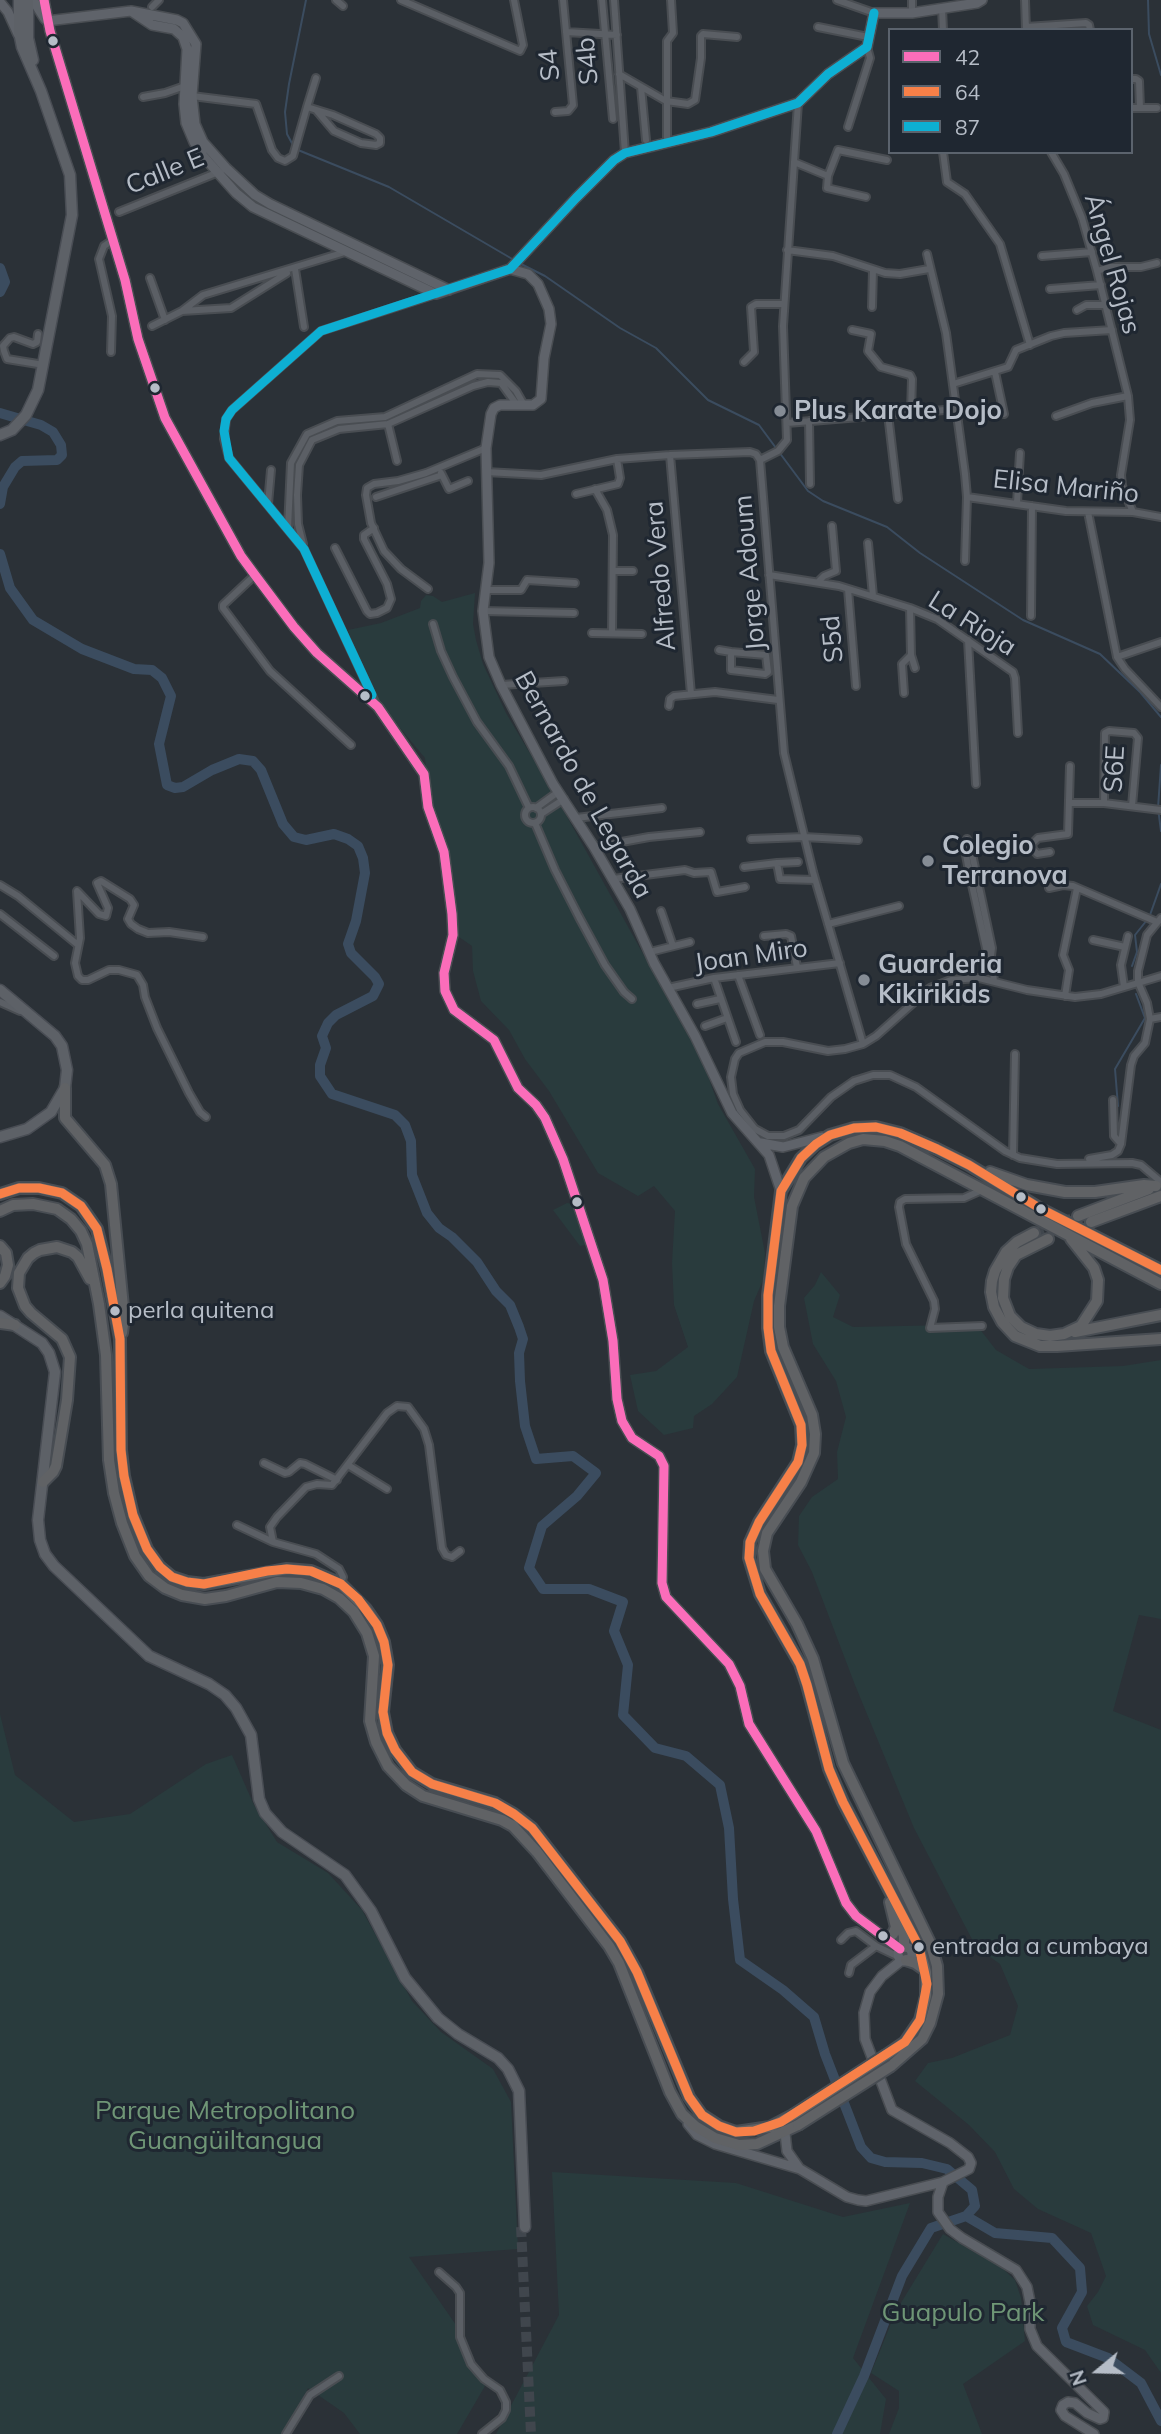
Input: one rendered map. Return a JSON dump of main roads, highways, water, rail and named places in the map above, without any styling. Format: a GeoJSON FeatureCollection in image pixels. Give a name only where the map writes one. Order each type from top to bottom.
{"type":"FeatureCollection","features":[{"type":"Feature","properties":{"kind":"highway"},"geometry":{"type":"LineString","coordinates":[[65,1088],[65,1118],[105,1165],[111,1184],[124,1323],[120,1339]]}},
{"type":"Feature","properties":{"kind":"highway"},"geometry":{"type":"LineString","coordinates":[[889,2060],[920,2020],[926,1996],[926,1972],[919,1947],[842,1802],[829,1769],[800,1664],[761,1594],[749,1558],[750,1542],[759,1522],[798,1462],[802,1445],[801,1425],[771,1351],[768,1328],[768,1296],[781,1191],[801,1158],[816,1144],[830,1135],[854,1128],[876,1127],[900,1133],[969,1165],[1027,1185],[1057,1191],[1095,1192],[1144,1185],[1160,1187]]}},
{"type":"Feature","properties":{"kind":"highway"},"geometry":{"type":"LineString","coordinates":[[0,1194],[19,1188],[39,1188],[62,1193],[81,1206],[97,1229],[120,1339],[121,1450],[124,1476],[133,1515],[146,1549],[160,1567],[172,1577],[204,1584],[287,1569],[311,1571],[341,1584],[366,1609],[384,1642],[388,1665],[383,1712],[387,1733],[395,1750],[412,1772],[432,1784],[495,1803],[533,1828],[620,1941],[637,1972],[689,2097],[702,2115],[719,2126],[736,2132],[754,2131],[795,2120],[922,2039],[930,2023],[938,1994],[937,1966],[931,1945],[843,1763],[813,1658],[765,1569],[763,1551],[767,1533],[802,1482],[814,1453],[812,1415],[783,1347],[779,1327],[788,1228],[794,1198],[804,1178],[837,1148],[863,1139],[886,1141],[983,1189],[1161,1284]]}},
{"type":"Feature","properties":{"kind":"highway"},"geometry":{"type":"LineString","coordinates":[[969,1165],[1041,1209],[1161,1270]]}},
{"type":"Feature","properties":{"kind":"highway"},"geometry":{"type":"LineString","coordinates":[[1079,1216],[1160,1187]]}},
{"type":"Feature","properties":{"kind":"highway"},"geometry":{"type":"LineString","coordinates":[[1091,1222],[1160,1187]]}},
{"type":"Feature","properties":{"kind":"highway"},"geometry":{"type":"LineString","coordinates":[[0,1211],[13,1205],[33,1203],[57,1209],[71,1219],[87,1244],[106,1355],[109,1460],[114,1493],[135,1556],[149,1576],[166,1588],[183,1595],[205,1599],[277,1582],[301,1583],[323,1589],[339,1598],[354,1612],[367,1633],[374,1657],[370,1721],[376,1742],[388,1766],[406,1785],[423,1796],[502,1820],[513,1826],[537,1853],[596,1928],[619,1963],[670,2092],[682,2114],[715,2138],[739,2146],[757,2144],[785,2133],[795,2120]]}},
{"type":"Feature","properties":{"kind":"highway"},"geometry":{"type":"LineString","coordinates":[[1034,1233],[1006,1252],[992,1281],[994,1307],[1002,1322],[1016,1336],[1040,1346],[1161,1339]]}},
{"type":"Feature","properties":{"kind":"highway"},"geometry":{"type":"LineString","coordinates":[[1064,1334],[1081,1326],[1089,1317],[1096,1306],[1099,1288],[1091,1262],[1068,1234]]}},
{"type":"Feature","properties":{"kind":"highway"},"geometry":{"type":"LineString","coordinates":[[1048,1239],[1017,1255],[1008,1267],[1004,1279],[1003,1298],[1010,1316],[1021,1327],[1036,1334],[1050,1336],[1161,1315]]}},
{"type":"Feature","properties":{"kind":"highway"},"geometry":{"type":"LineString","coordinates":[[0,1246],[6,1253],[8,1265],[0,1283]]}},
{"type":"Feature","properties":{"kind":"highway"},"geometry":{"type":"LineString","coordinates":[[43,1482],[56,1466],[67,1400],[70,1357],[62,1339],[25,1306],[18,1281],[22,1265],[34,1253],[48,1248],[57,1247],[72,1252],[83,1265],[99,1304]]}},
{"type":"Feature","properties":{"kind":"highway"},"geometry":{"type":"LineString","coordinates":[[0,1322],[15,1325]]}},
{"type":"Feature","properties":{"kind":"highway"},"geometry":{"type":"LineString","coordinates":[[880,1872],[896,1927],[893,1934],[881,1942]]}},
{"type":"Feature","properties":{"kind":"highway"},"geometry":{"type":"LineString","coordinates":[[890,1902],[902,1929],[902,1955],[926,1972]]}},
{"type":"Feature","properties":{"kind":"main road"},"geometry":{"type":"LineString","coordinates":[[34,0],[34,46],[41,91]]}},
{"type":"Feature","properties":{"kind":"main road"},"geometry":{"type":"LineString","coordinates":[[0,435],[12,430],[33,403],[43,369],[72,215],[72,194],[66,161],[22,47],[18,4]]}},
{"type":"Feature","properties":{"kind":"main road"},"geometry":{"type":"LineString","coordinates":[[0,990],[48,1028],[62,1045],[67,1070],[65,1088],[44,1119],[27,1129],[0,1137]]}},
{"type":"Feature","properties":{"kind":"main road"},"geometry":{"type":"LineString","coordinates":[[0,1316],[43,1343],[55,1372],[38,1520],[45,1554],[54,1566],[149,1656],[209,1684],[225,1695],[236,1708],[251,1735],[257,1783],[265,1813],[282,1832],[345,1875],[371,1911],[413,1990],[438,2018],[481,2049],[512,2085],[516,2105],[523,2227]]}},
{"type":"Feature","properties":{"kind":"waterway"},"geometry":{"type":"LineString","coordinates":[[294,147],[287,134],[285,112],[306,0]]}},
{"type":"Feature","properties":{"kind":"waterway"},"geometry":{"type":"LineString","coordinates":[[1148,0],[1149,34],[1161,75]]}},
{"type":"Feature","properties":{"kind":"waterway"},"geometry":{"type":"LineString","coordinates":[[298,150],[389,187],[514,260]]}},
{"type":"Feature","properties":{"kind":"waterway"},"geometry":{"type":"LineString","coordinates":[[519,263],[545,276],[620,328],[656,348],[708,400],[759,425],[776,448]]}},
{"type":"Feature","properties":{"kind":"waterway"},"geometry":{"type":"LineString","coordinates":[[0,268],[5,282],[0,292]]}},
{"type":"Feature","properties":{"kind":"waterway"},"geometry":{"type":"LineString","coordinates":[[0,413],[41,425],[53,432],[61,445],[62,455],[57,460],[22,461],[15,467],[3,487],[0,504]]}},
{"type":"Feature","properties":{"kind":"waterway"},"geometry":{"type":"LineString","coordinates":[[779,452],[808,491],[823,501],[887,527],[920,553],[1023,620],[1100,654],[1140,692],[1161,717]]}},
{"type":"Feature","properties":{"kind":"waterway"},"geometry":{"type":"LineString","coordinates":[[0,554],[10,588],[33,620],[82,649],[134,669],[152,670],[162,678],[171,696],[159,744],[167,785],[183,787],[212,770],[239,759],[253,761],[261,770],[283,824],[294,837],[306,840],[334,834],[358,846],[365,873],[356,921],[348,944],[351,953],[379,984],[373,996],[336,1015],[328,1023],[322,1036],[326,1048],[320,1065],[320,1076],[332,1094],[395,1115],[405,1125],[411,1141],[412,1175],[427,1213],[439,1228],[477,1262],[496,1291],[510,1305],[519,1327],[523,1339],[519,1353],[525,1426],[536,1459],[573,1456],[596,1473],[577,1496],[542,1526],[529,1568],[543,1589],[589,1589],[623,1602],[614,1631],[628,1665],[623,1715],[655,1748],[686,1756],[720,1785],[729,1828],[740,1960],[783,1990],[814,2017],[825,2054],[861,2147],[871,2158],[885,2162],[922,2163],[947,2169],[972,2190],[975,2206],[966,2216],[995,2233],[1052,2238],[1080,2268],[1082,2292],[1062,2328],[1066,2342],[1108,2358],[1141,2383],[1161,2421]]}},
{"type":"Feature","properties":{"kind":"waterway"},"geometry":{"type":"LineString","coordinates":[[1161,765],[1158,808],[1161,831]]}},
{"type":"Feature","properties":{"kind":"waterway"},"geometry":{"type":"LineString","coordinates":[[1150,915],[1161,884]]}},
{"type":"Feature","properties":{"kind":"waterway"},"geometry":{"type":"LineString","coordinates":[[1132,966],[1137,952],[1135,935],[1147,920]]}},
{"type":"Feature","properties":{"kind":"waterway"},"geometry":{"type":"LineString","coordinates":[[1118,1106],[1115,1069],[1145,1018],[1136,994]]}},
{"type":"Feature","properties":{"kind":"waterway"},"geometry":{"type":"LineString","coordinates":[[837,2434],[864,2376],[902,2276],[931,2228],[966,2216]]}},
{"type":"Feature","properties":{"kind":"tunnel"},"geometry":{"type":"LineString","coordinates":[[1034,1233],[1078,1216]]}},
{"type":"Feature","properties":{"kind":"tunnel"},"geometry":{"type":"LineString","coordinates":[[521,2227],[531,2434]]}},
{"type":"Feature","properties":{"kind":"place","name":"Plus Karate Dojo"},"geometry":{"type":"Point","coordinates":[780,411]}},
{"type":"Feature","properties":{"kind":"place","name":"Colegio Terranova"},"geometry":{"type":"Point","coordinates":[928,861]}},
{"type":"Feature","properties":{"kind":"place","name":"Guarderia Kikirikids"},"geometry":{"type":"Point","coordinates":[864,980]}},
{"type":"Feature","properties":{"kind":"place","name":"perla quitena"},"geometry":{"type":"Point","coordinates":[115,1311]}},
{"type":"Feature","properties":{"kind":"place","name":"entrada a cumbaya"},"geometry":{"type":"Point","coordinates":[919,1947]}},
{"type":"Feature","properties":{"kind":"park label","name":"Parque Metropolitano Guangüiltangua"},"geometry":{"type":"Point","coordinates":[225,2126]}},
{"type":"Feature","properties":{"kind":"park label","name":"Guapulo Park"},"geometry":{"type":"Point","coordinates":[963,2313]}}]}
